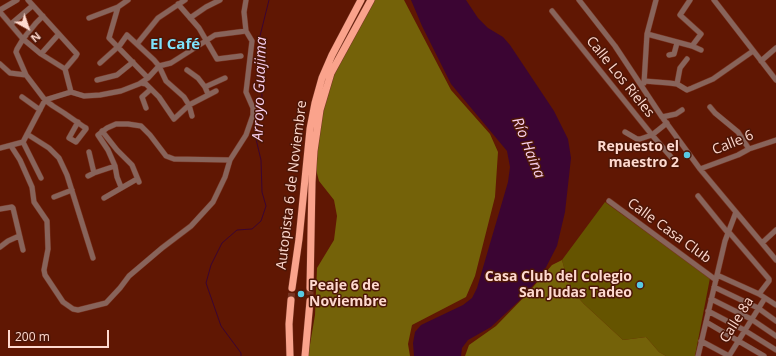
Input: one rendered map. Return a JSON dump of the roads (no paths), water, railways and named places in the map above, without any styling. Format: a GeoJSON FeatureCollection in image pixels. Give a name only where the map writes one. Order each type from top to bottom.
{"type":"FeatureCollection","features":[{"type":"Feature","properties":{"kind":"highway","name":"Autopista 6 de Noviembre"},"geometry":{"type":"LineString","coordinates":[[292,288],[301,224],[310,129],[315,103],[322,78],[332,55],[361,0]]}},
{"type":"Feature","properties":{"kind":"highway","name":"Autopista 6 de Noviembre"},"geometry":{"type":"LineString","coordinates":[[310,288],[312,182],[314,151],[320,110],[331,73],[371,0]]}},
{"type":"Feature","properties":{"kind":"highway"},"geometry":{"type":"LineString","coordinates":[[290,356],[289,324],[291,300]]}},
{"type":"Feature","properties":{"kind":"highway"},"geometry":{"type":"LineString","coordinates":[[305,356],[310,301]]}},
{"type":"Feature","properties":{"kind":"street"},"geometry":{"type":"LineString","coordinates":[[17,0],[1,14],[23,39],[41,54],[65,69],[71,92]]}},
{"type":"Feature","properties":{"kind":"street"},"geometry":{"type":"LineString","coordinates":[[28,0],[77,54],[65,69]]}},
{"type":"Feature","properties":{"kind":"street"},"geometry":{"type":"LineString","coordinates":[[89,18],[118,7],[128,0]]}},
{"type":"Feature","properties":{"kind":"street"},"geometry":{"type":"LineString","coordinates":[[138,44],[158,18],[185,0]]}},
{"type":"Feature","properties":{"kind":"street"},"geometry":{"type":"LineString","coordinates":[[190,18],[206,7],[220,0]]}},
{"type":"Feature","properties":{"kind":"street"},"geometry":{"type":"LineString","coordinates":[[11,146],[20,160],[32,186],[34,202],[47,221],[48,249],[44,270],[45,275],[63,302],[73,309],[78,310],[106,303],[129,276],[191,226],[213,202],[225,177],[230,160],[246,135],[253,115],[253,108],[246,92],[252,41],[246,31],[244,12],[246,0]]}},
{"type":"Feature","properties":{"kind":"street"},"geometry":{"type":"LineString","coordinates":[[579,0],[615,46],[662,117],[700,169],[776,260]]}},
{"type":"Feature","properties":{"kind":"street"},"geometry":{"type":"LineString","coordinates":[[642,88],[644,81],[647,34],[656,0]]}},
{"type":"Feature","properties":{"kind":"street"},"geometry":{"type":"LineString","coordinates":[[690,0],[680,15],[701,34],[692,46]]}},
{"type":"Feature","properties":{"kind":"street"},"geometry":{"type":"LineString","coordinates":[[714,0],[776,80]]}},
{"type":"Feature","properties":{"kind":"street"},"geometry":{"type":"LineString","coordinates":[[178,4],[199,28],[217,59],[241,56]]}},
{"type":"Feature","properties":{"kind":"street"},"geometry":{"type":"LineString","coordinates":[[11,24],[31,7]]}},
{"type":"Feature","properties":{"kind":"street"},"geometry":{"type":"LineString","coordinates":[[118,7],[109,38],[148,78]]}},
{"type":"Feature","properties":{"kind":"street","name":"Calle Los Rieles"},"geometry":{"type":"LineString","coordinates":[[552,11],[671,157]]}},
{"type":"Feature","properties":{"kind":"street"},"geometry":{"type":"LineString","coordinates":[[43,16],[23,39],[16,52],[26,75],[45,100],[78,122]]}},
{"type":"Feature","properties":{"kind":"street"},"geometry":{"type":"LineString","coordinates":[[0,148],[23,142],[45,100],[71,92],[84,96],[121,91],[141,83],[159,66],[171,63],[215,35],[246,31]]}},
{"type":"Feature","properties":{"kind":"street"},"geometry":{"type":"LineString","coordinates":[[41,54],[58,34]]}},
{"type":"Feature","properties":{"kind":"street"},"geometry":{"type":"LineString","coordinates":[[647,34],[692,46],[701,50]]}},
{"type":"Feature","properties":{"kind":"street"},"geometry":{"type":"LineString","coordinates":[[100,63],[118,47],[127,35],[159,66],[166,81],[184,97],[189,105],[192,116]]}},
{"type":"Feature","properties":{"kind":"street"},"geometry":{"type":"LineString","coordinates":[[669,55],[674,54],[677,43]]}},
{"type":"Feature","properties":{"kind":"street"},"geometry":{"type":"LineString","coordinates":[[761,61],[776,48]]}},
{"type":"Feature","properties":{"kind":"street"},"geometry":{"type":"LineString","coordinates":[[644,81],[677,84],[687,90],[713,79],[753,51]]}},
{"type":"Feature","properties":{"kind":"street"},"geometry":{"type":"LineString","coordinates":[[677,84],[680,68],[686,59]]}},
{"type":"Feature","properties":{"kind":"street"},"geometry":{"type":"LineString","coordinates":[[97,80],[117,75],[133,62]]}},
{"type":"Feature","properties":{"kind":"street"},"geometry":{"type":"LineString","coordinates":[[0,64],[10,73],[26,75]]}},
{"type":"Feature","properties":{"kind":"street"},"geometry":{"type":"LineString","coordinates":[[187,70],[198,78],[208,94]]}},
{"type":"Feature","properties":{"kind":"street"},"geometry":{"type":"LineString","coordinates":[[205,87],[225,78]]}},
{"type":"Feature","properties":{"kind":"street"},"geometry":{"type":"LineString","coordinates":[[141,83],[146,84],[159,97],[174,119],[189,105],[216,91]]}},
{"type":"Feature","properties":{"kind":"street"},"geometry":{"type":"LineString","coordinates":[[146,108],[142,97],[150,89]]}},
{"type":"Feature","properties":{"kind":"street"},"geometry":{"type":"LineString","coordinates":[[22,97],[40,110]]}},
{"type":"Feature","properties":{"kind":"street"},"geometry":{"type":"LineString","coordinates":[[710,106],[715,113],[738,132],[749,149]]}},
{"type":"Feature","properties":{"kind":"street"},"geometry":{"type":"LineString","coordinates":[[662,117],[676,114],[682,110]]}},
{"type":"Feature","properties":{"kind":"street"},"geometry":{"type":"LineString","coordinates":[[121,187],[115,166],[108,150],[98,136],[102,131],[116,124],[141,126],[166,156],[174,159],[230,160]]}},
{"type":"Feature","properties":{"kind":"street"},"geometry":{"type":"LineString","coordinates":[[625,132],[637,139],[640,139],[652,135],[667,124]]}},
{"type":"Feature","properties":{"kind":"street"},"geometry":{"type":"LineString","coordinates":[[102,131],[117,150],[132,165],[138,180],[121,187],[104,198]]}},
{"type":"Feature","properties":{"kind":"street"},"geometry":{"type":"LineString","coordinates":[[27,134],[49,148],[59,158],[72,190],[93,258]]}},
{"type":"Feature","properties":{"kind":"street","name":"Calle 6"},"geometry":{"type":"LineString","coordinates":[[700,169],[738,155],[749,149],[776,140]]}},
{"type":"Feature","properties":{"kind":"street"},"geometry":{"type":"LineString","coordinates":[[23,142],[41,178]]}},
{"type":"Feature","properties":{"kind":"street"},"geometry":{"type":"LineString","coordinates":[[89,152],[94,173]]}},
{"type":"Feature","properties":{"kind":"street"},"geometry":{"type":"LineString","coordinates":[[88,176],[115,166]]}},
{"type":"Feature","properties":{"kind":"street"},"geometry":{"type":"LineString","coordinates":[[54,197],[72,190]]}},
{"type":"Feature","properties":{"kind":"street"},"geometry":{"type":"LineString","coordinates":[[698,196],[769,278],[769,281],[759,294]]}},
{"type":"Feature","properties":{"kind":"street","name":"Calle Casa Club"},"geometry":{"type":"LineString","coordinates":[[609,201],[716,277],[759,294],[776,305]]}},
{"type":"Feature","properties":{"kind":"street"},"geometry":{"type":"LineString","coordinates":[[0,208],[14,208],[23,250]]}},
{"type":"Feature","properties":{"kind":"street"},"geometry":{"type":"LineString","coordinates":[[699,355],[716,277],[728,232],[736,212]]}},
{"type":"Feature","properties":{"kind":"street"},"geometry":{"type":"LineString","coordinates":[[762,243],[776,230]]}},
{"type":"Feature","properties":{"kind":"street"},"geometry":{"type":"LineString","coordinates":[[0,247],[19,236]]}},
{"type":"Feature","properties":{"kind":"street"},"geometry":{"type":"LineString","coordinates":[[714,287],[758,308],[776,321]]}},
{"type":"Feature","properties":{"kind":"street","name":"Calle 8a"},"geometry":{"type":"LineString","coordinates":[[729,356],[765,298]]}},
{"type":"Feature","properties":{"kind":"street"},"geometry":{"type":"LineString","coordinates":[[711,299],[751,319],[776,336]]}},
{"type":"Feature","properties":{"kind":"street"},"geometry":{"type":"LineString","coordinates":[[708,311],[744,330],[776,350]]}},
{"type":"Feature","properties":{"kind":"street"},"geometry":{"type":"LineString","coordinates":[[706,322],[764,356]]}},
{"type":"Feature","properties":{"kind":"street"},"geometry":{"type":"LineString","coordinates":[[701,341],[729,356]]}},
{"type":"Feature","properties":{"kind":"water","name":"Río Haina"},"geometry":{"type":"Polygon","coordinates":[[[411,0],[466,0],[478,18],[488,28],[503,37],[510,45],[554,111],[568,139],[571,158],[565,212],[557,246],[542,275],[521,299],[491,327],[468,340],[462,348],[461,356],[414,356],[413,343],[415,332],[421,325],[463,305],[472,298],[477,288],[508,182],[510,167],[507,151],[451,84],[422,26],[411,0]]]}},
{"type":"Feature","properties":{"kind":"waterway","name":"Arroyo Guajima"},"geometry":{"type":"LineString","coordinates":[[241,356],[241,353],[221,326],[206,283],[211,265],[222,243],[237,230],[252,229],[261,221],[266,206],[262,192],[261,160],[256,139],[262,96],[259,40],[269,0]]}},
{"type":"Feature","properties":{"kind":"tunnel"},"geometry":{"type":"LineString","coordinates":[[291,300],[292,288]]}},
{"type":"Feature","properties":{"kind":"tunnel"},"geometry":{"type":"LineString","coordinates":[[310,288],[310,301]]}},
{"type":"Feature","properties":{"kind":"place","name":"Repuesto el maestro 2"},"geometry":{"type":"Point","coordinates":[687,155]}},
{"type":"Feature","properties":{"kind":"place","name":"Casa Club del Colegio San Judas Tadeo"},"geometry":{"type":"Point","coordinates":[640,285]}},
{"type":"Feature","properties":{"kind":"place","name":"Peaje 6 de Noviembre"},"geometry":{"type":"Point","coordinates":[301,294]}},
{"type":"Feature","properties":{"kind":"district","name":"El Café"},"geometry":{"type":"Point","coordinates":[175,45]}}]}
